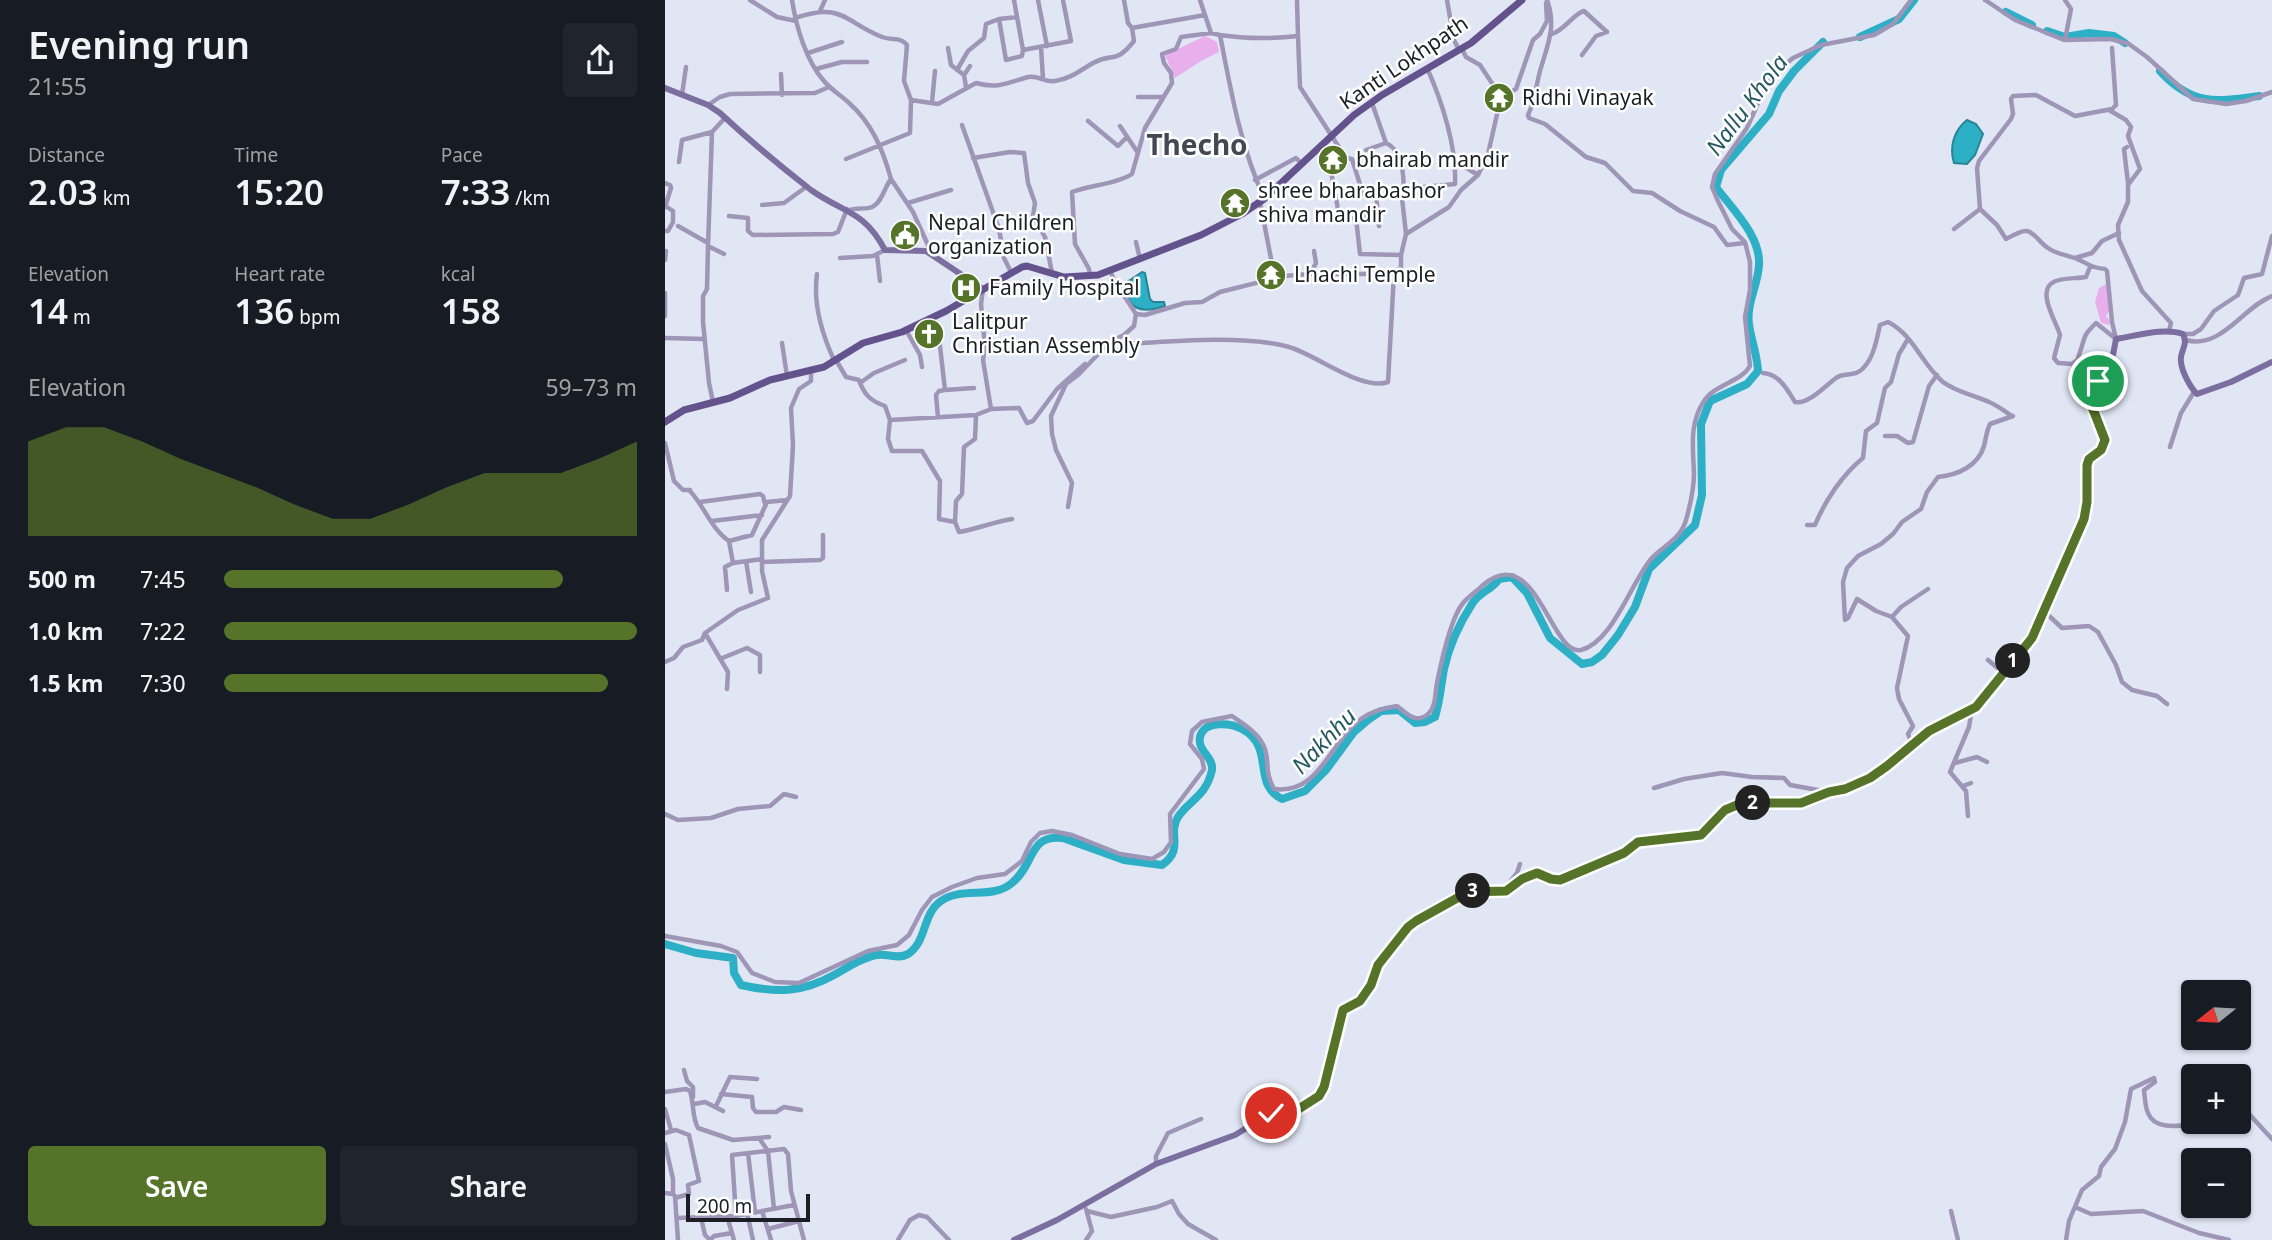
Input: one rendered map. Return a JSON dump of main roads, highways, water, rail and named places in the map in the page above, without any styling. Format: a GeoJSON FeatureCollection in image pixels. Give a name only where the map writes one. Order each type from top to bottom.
{"type":"FeatureCollection","features":[{"type":"Feature","properties":{"kind":"main road","name":"Kanti Lokhpath"},"geometry":{"type":"LineString","coordinates":[[983,289],[1027,266],[1064,277],[1090,276],[1201,235],[1262,201],[1332,135],[1372,102],[1461,50],[1522,0]]}},
{"type":"Feature","properties":{"kind":"main road"},"geometry":{"type":"LineString","coordinates":[[665,88],[708,105],[807,186],[848,210],[871,230],[885,250],[926,251],[983,289],[907,330],[863,342],[811,372],[770,380],[730,398],[684,410],[665,422]]}},
{"type":"Feature","properties":{"kind":"main road"},"geometry":{"type":"LineString","coordinates":[[1014,1240],[1083,1208],[1156,1164],[1235,1135],[1271,1113],[1291,1113],[1319,1096],[1324,1087],[1343,1010],[1358,1002],[1364,995],[1372,983],[1376,968],[1408,927],[1472,891],[1503,892],[1512,889],[1522,879],[1534,873],[1556,880],[1571,877],[1624,853],[1638,842],[1701,835],[1725,810],[1737,805],[1801,803],[1845,789],[1870,778],[1929,731],[1972,709],[1999,682],[2005,670],[2032,638],[2084,519],[2088,462],[2101,450],[2105,440],[2091,404],[2098,381],[2113,355],[2116,339],[2168,332],[2185,337],[2181,362],[2194,392],[2199,394],[2272,362]]}},
{"type":"Feature","properties":{"kind":"water"},"geometry":{"type":"Polygon","coordinates":[[[1967,120],[1976,124],[1983,134],[1975,155],[1967,164],[1954,163],[1954,139],[1967,120]]]}},
{"type":"Feature","properties":{"kind":"water"},"geometry":{"type":"Polygon","coordinates":[[[1142,272],[1145,273],[1150,299],[1153,302],[1164,302],[1165,306],[1142,309],[1128,299],[1127,282],[1142,272]]]}},
{"type":"Feature","properties":{"kind":"waterway","name":"Nallu Khola"},"geometry":{"type":"LineString","coordinates":[[1860,37],[1899,19],[1914,0]]}},
{"type":"Feature","properties":{"kind":"waterway","name":"Nallu Khola"},"geometry":{"type":"LineString","coordinates":[[2006,12],[2032,25]]}},
{"type":"Feature","properties":{"kind":"waterway","name":"Nallu Khola"},"geometry":{"type":"LineString","coordinates":[[2047,31],[2065,37],[2089,33],[2114,36],[2125,43]]}},
{"type":"Feature","properties":{"kind":"waterway","name":"Nakhhu"},"geometry":{"type":"LineString","coordinates":[[665,944],[696,953],[733,958],[734,973],[741,985],[789,990],[822,981],[871,956],[908,954],[919,942],[931,913],[941,901],[958,894],[1004,888],[1020,875],[1038,845],[1052,838],[1063,838],[1124,860],[1162,865],[1173,853],[1174,830],[1178,817],[1202,792],[1212,770],[1211,761],[1200,742],[1200,737],[1207,728],[1218,724],[1231,725],[1252,737],[1258,745],[1267,784],[1282,799],[1305,791],[1326,770],[1354,732],[1381,711],[1399,710],[1415,723],[1435,717],[1446,660],[1459,627],[1475,600],[1499,579],[1512,577],[1527,593],[1550,638],[1582,664],[1592,662],[1602,655],[1635,607],[1649,569],[1695,525],[1702,495],[1701,424],[1710,401],[1747,384],[1758,371],[1749,317],[1758,272],[1758,254],[1744,223],[1716,187],[1721,170],[1769,114],[1779,91],[1794,71],[1823,42]]}},
{"type":"Feature","properties":{"kind":"waterway","name":"Nallu Khola"},"geometry":{"type":"LineString","coordinates":[[2160,71],[2183,91],[2205,99],[2229,100],[2259,96]]}},
{"type":"Feature","properties":{"kind":"place","name":"Ridhi Vinayak"},"geometry":{"type":"Point","coordinates":[1499,98]}},
{"type":"Feature","properties":{"kind":"place","name":"bhairab mandir"},"geometry":{"type":"Point","coordinates":[1333,160]}},
{"type":"Feature","properties":{"kind":"place","name":"shree bharabashor shiva mandir"},"geometry":{"type":"Point","coordinates":[1235,203]}},
{"type":"Feature","properties":{"kind":"place","name":"Nepal Children organization"},"geometry":{"type":"Point","coordinates":[905,235]}},
{"type":"Feature","properties":{"kind":"place","name":"Lhachi Temple"},"geometry":{"type":"Point","coordinates":[1271,275]}},
{"type":"Feature","properties":{"kind":"place","name":"Family Hospital"},"geometry":{"type":"Point","coordinates":[966,288]}},
{"type":"Feature","properties":{"kind":"place","name":"Lalitpur Christian Assembly"},"geometry":{"type":"Point","coordinates":[929,334]}},
{"type":"Feature","properties":{"kind":"district","name":"Thecho"},"geometry":{"type":"Point","coordinates":[1197,145]}}]}
